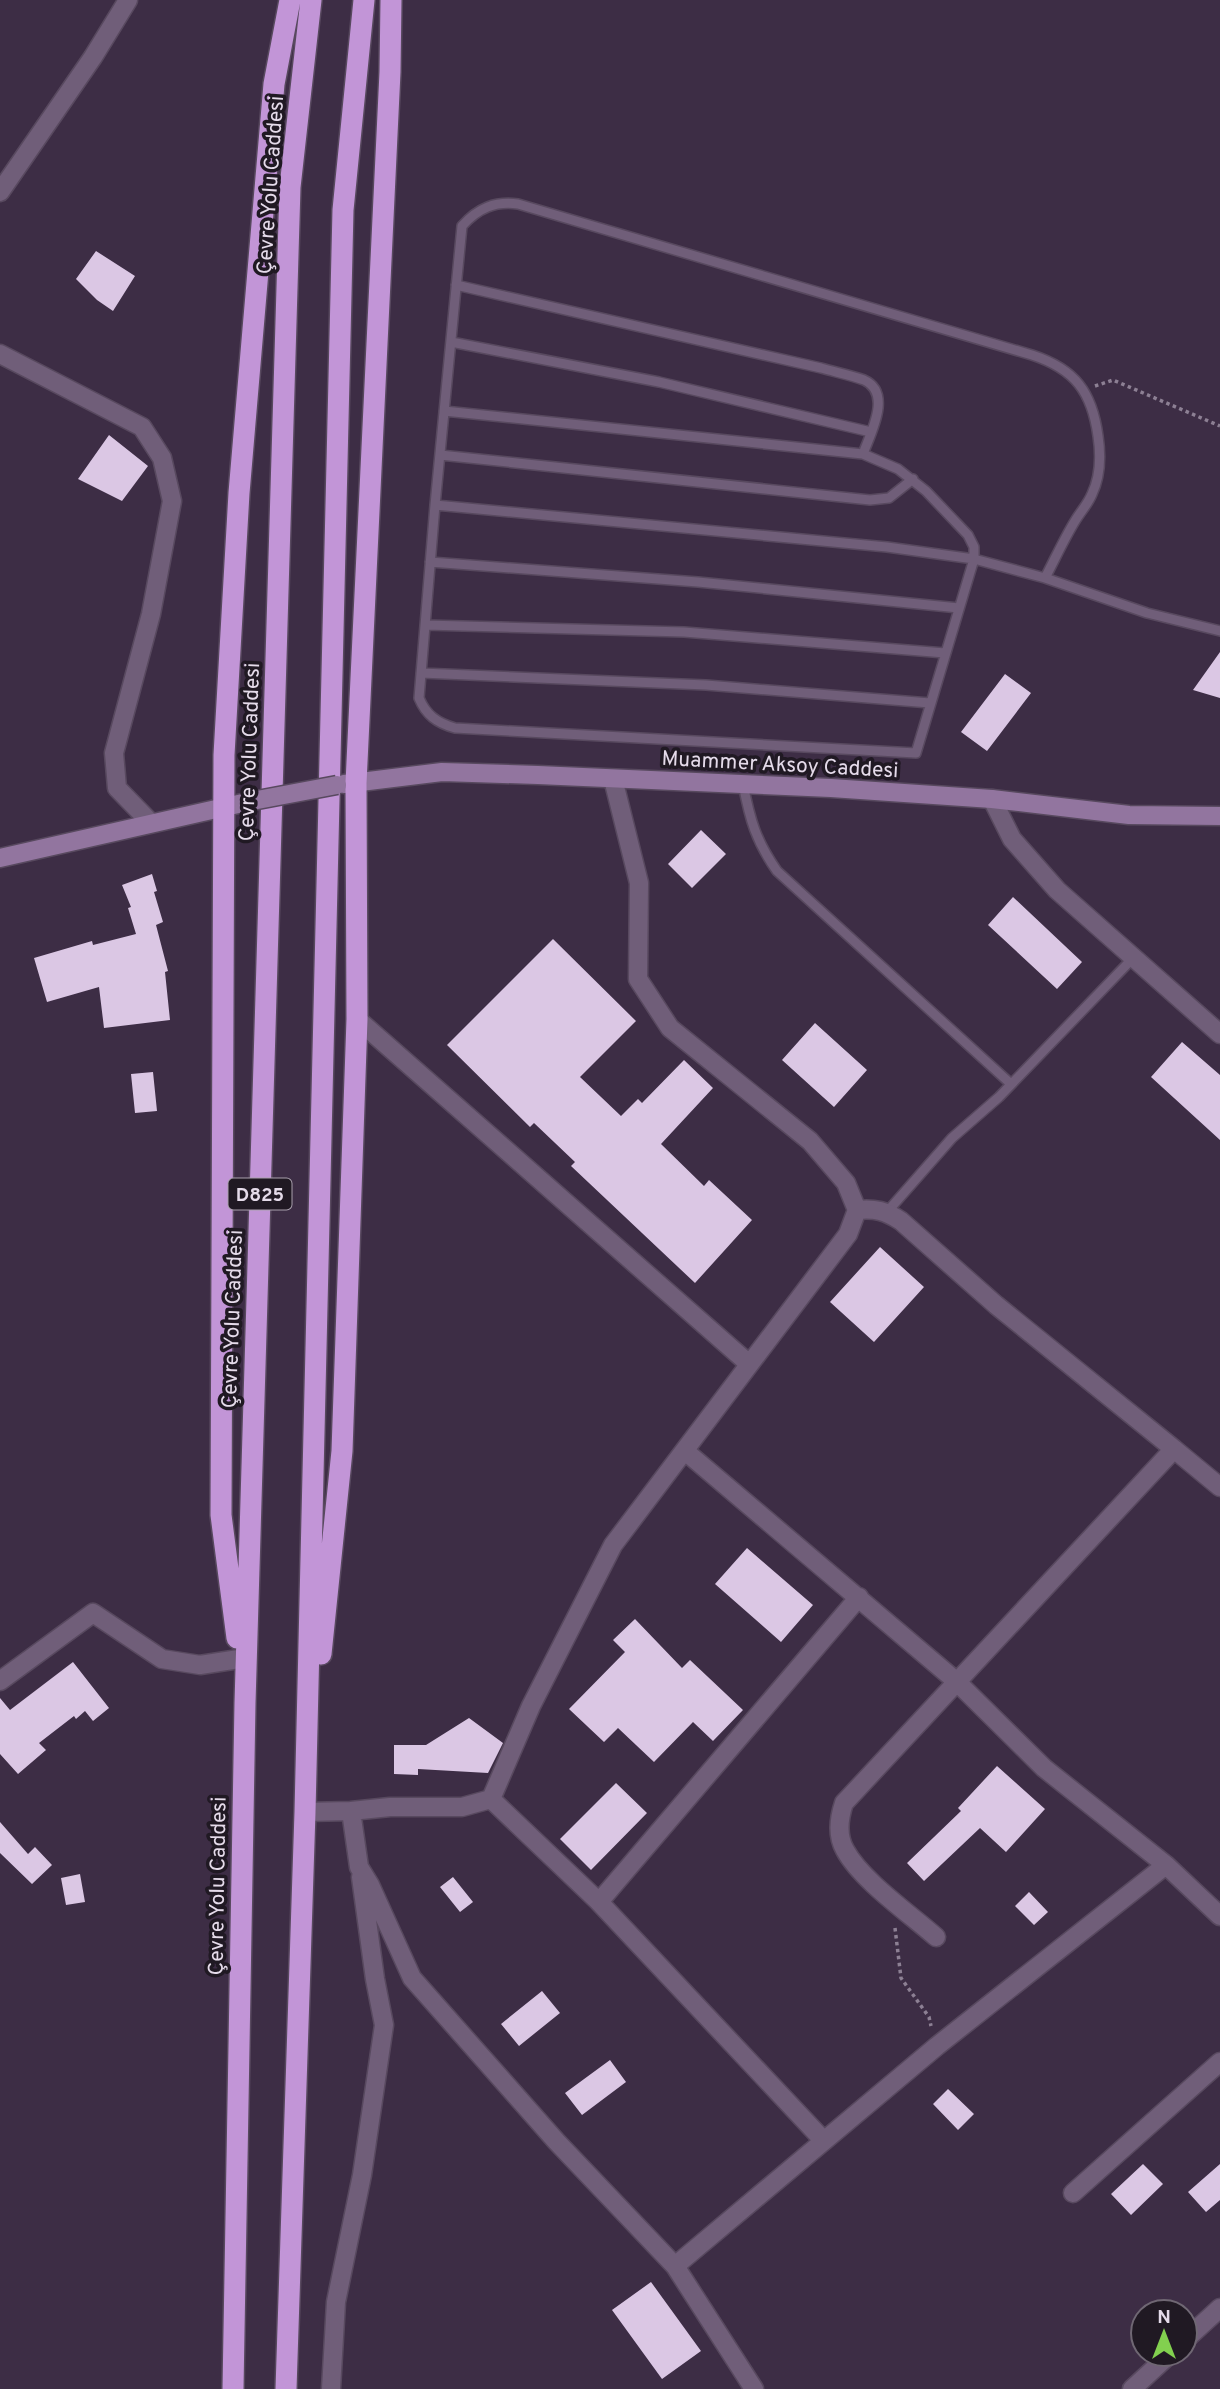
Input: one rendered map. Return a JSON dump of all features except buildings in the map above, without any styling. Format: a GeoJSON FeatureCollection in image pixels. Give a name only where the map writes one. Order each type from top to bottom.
{"type":"FeatureCollection","features":[{"type":"Feature","properties":{"kind":"highway"},"geometry":{"type":"LineString","coordinates":[[245,1703],[221,1515],[224,755],[239,493],[274,84],[290,0]]}},
{"type":"Feature","properties":{"kind":"highway","name":"Çevre Yolu Caddesi"},"geometry":{"type":"LineString","coordinates":[[233,2389],[245,1703],[290,187],[311,0]]}},
{"type":"Feature","properties":{"kind":"highway","name":"D825"},"geometry":{"type":"LineString","coordinates":[[286,2389],[305,1812],[343,210],[364,0]]}},
{"type":"Feature","properties":{"kind":"highway"},"geometry":{"type":"LineString","coordinates":[[305,1812],[342,1451],[357,1019],[346,784],[390,72],[391,0]]}},
{"type":"Feature","properties":{"kind":"street"},"geometry":{"type":"LineString","coordinates":[[0,192],[93,57],[128,0]]}},
{"type":"Feature","properties":{"kind":"street"},"geometry":{"type":"LineString","coordinates":[[0,354],[142,427],[162,458],[172,501],[151,614],[114,753],[117,788],[151,823]]}},
{"type":"Feature","properties":{"kind":"street","name":"Muammer Aksoy Caddesi"},"geometry":{"type":"LineString","coordinates":[[0,858],[247,802],[346,784],[442,772],[743,784],[992,799],[1129,815],[1220,816]]}},
{"type":"Feature","properties":{"kind":"street"},"geometry":{"type":"LineString","coordinates":[[491,1799],[531,1706],[613,1545],[848,1234],[856,1210],[846,1183],[810,1141],[670,1028],[638,979],[639,884],[613,779]]}},
{"type":"Feature","properties":{"kind":"street"},"geometry":{"type":"LineString","coordinates":[[992,799],[1012,839],[1057,890],[1220,1034]]}},
{"type":"Feature","properties":{"kind":"street"},"geometry":{"type":"LineString","coordinates":[[357,1019],[748,1363]]}},
{"type":"Feature","properties":{"kind":"street"},"geometry":{"type":"LineString","coordinates":[[856,1210],[870,1208],[887,1212],[901,1221],[996,1305],[1220,1487]]}},
{"type":"Feature","properties":{"kind":"street"},"geometry":{"type":"LineString","coordinates":[[936,1937],[861,1872],[844,1849],[838,1822],[844,1803],[1174,1449]]}},
{"type":"Feature","properties":{"kind":"street"},"geometry":{"type":"LineString","coordinates":[[685,1451],[956,1681],[1044,1768],[1166,1864],[1220,1916]]}},
{"type":"Feature","properties":{"kind":"street"},"geometry":{"type":"LineString","coordinates":[[599,1902],[859,1597]]}},
{"type":"Feature","properties":{"kind":"street"},"geometry":{"type":"LineString","coordinates":[[0,1681],[93,1613],[162,1659],[200,1665],[240,1659]]}},
{"type":"Feature","properties":{"kind":"street"},"geometry":{"type":"LineString","coordinates":[[305,1812],[390,1807],[462,1807],[491,1799]]}},
{"type":"Feature","properties":{"kind":"street"},"geometry":{"type":"LineString","coordinates":[[491,1799],[599,1902],[824,2141]]}},
{"type":"Feature","properties":{"kind":"street"},"geometry":{"type":"LineString","coordinates":[[331,2389],[336,2302],[362,2175],[384,2025],[351,1811]]}},
{"type":"Feature","properties":{"kind":"street"},"geometry":{"type":"LineString","coordinates":[[675,2266],[937,2046],[1166,1864]]}},
{"type":"Feature","properties":{"kind":"street"},"geometry":{"type":"LineString","coordinates":[[359,1867],[370,1885],[412,1978],[556,2141],[675,2266],[754,2389]]}},
{"type":"Feature","properties":{"kind":"street"},"geometry":{"type":"LineString","coordinates":[[1073,2193],[1220,2062]]}},
{"type":"Feature","properties":{"kind":"street"},"geometry":{"type":"LineString","coordinates":[[1199,2327],[1220,2308]]}},
{"type":"Feature","properties":{"kind":"street"},"geometry":{"type":"LineString","coordinates":[[1132,2389],[1155,2368]]}},
{"type":"Feature","properties":{"kind":"lane"},"geometry":{"type":"LineString","coordinates":[[444,411],[863,454],[891,465],[913,479],[968,535],[974,547],[974,559],[915,753],[455,728],[433,718],[419,698],[435,505],[456,285],[462,226],[485,207],[518,204],[1032,355],[1061,367],[1083,389],[1096,418],[1100,448],[1098,478],[1089,500],[1045,578]]}},
{"type":"Feature","properties":{"kind":"lane"},"geometry":{"type":"LineString","coordinates":[[456,285],[807,365],[866,381],[876,391],[879,405],[863,454]]}},
{"type":"Feature","properties":{"kind":"lane"},"geometry":{"type":"LineString","coordinates":[[451,342],[659,382],[871,432]]}},
{"type":"Feature","properties":{"kind":"lane"},"geometry":{"type":"LineString","coordinates":[[440,455],[870,500],[889,498],[913,479]]}},
{"type":"Feature","properties":{"kind":"lane"},"geometry":{"type":"LineString","coordinates":[[435,505],[887,547],[974,559],[1045,578],[1147,613],[1220,631]]}},
{"type":"Feature","properties":{"kind":"lane"},"geometry":{"type":"LineString","coordinates":[[430,562],[698,582],[959,608]]}},
{"type":"Feature","properties":{"kind":"lane"},"geometry":{"type":"LineString","coordinates":[[425,625],[684,632],[945,653]]}},
{"type":"Feature","properties":{"kind":"lane"},"geometry":{"type":"LineString","coordinates":[[421,673],[706,685],[930,703]]}},
{"type":"Feature","properties":{"kind":"lane"},"geometry":{"type":"LineString","coordinates":[[743,784],[750,822],[765,854],[777,871],[1011,1084]]}},
{"type":"Feature","properties":{"kind":"lane"},"geometry":{"type":"LineString","coordinates":[[887,1212],[952,1138],[1011,1084],[1134,957]]}},
{"type":"Feature","properties":{"kind":"path"},"geometry":{"type":"LineString","coordinates":[[1083,389],[1113,380],[1220,426]]}},
{"type":"Feature","properties":{"kind":"path"},"geometry":{"type":"LineString","coordinates":[[895,1901],[895,1940],[901,1978],[929,2017],[937,2046]]}}]}
